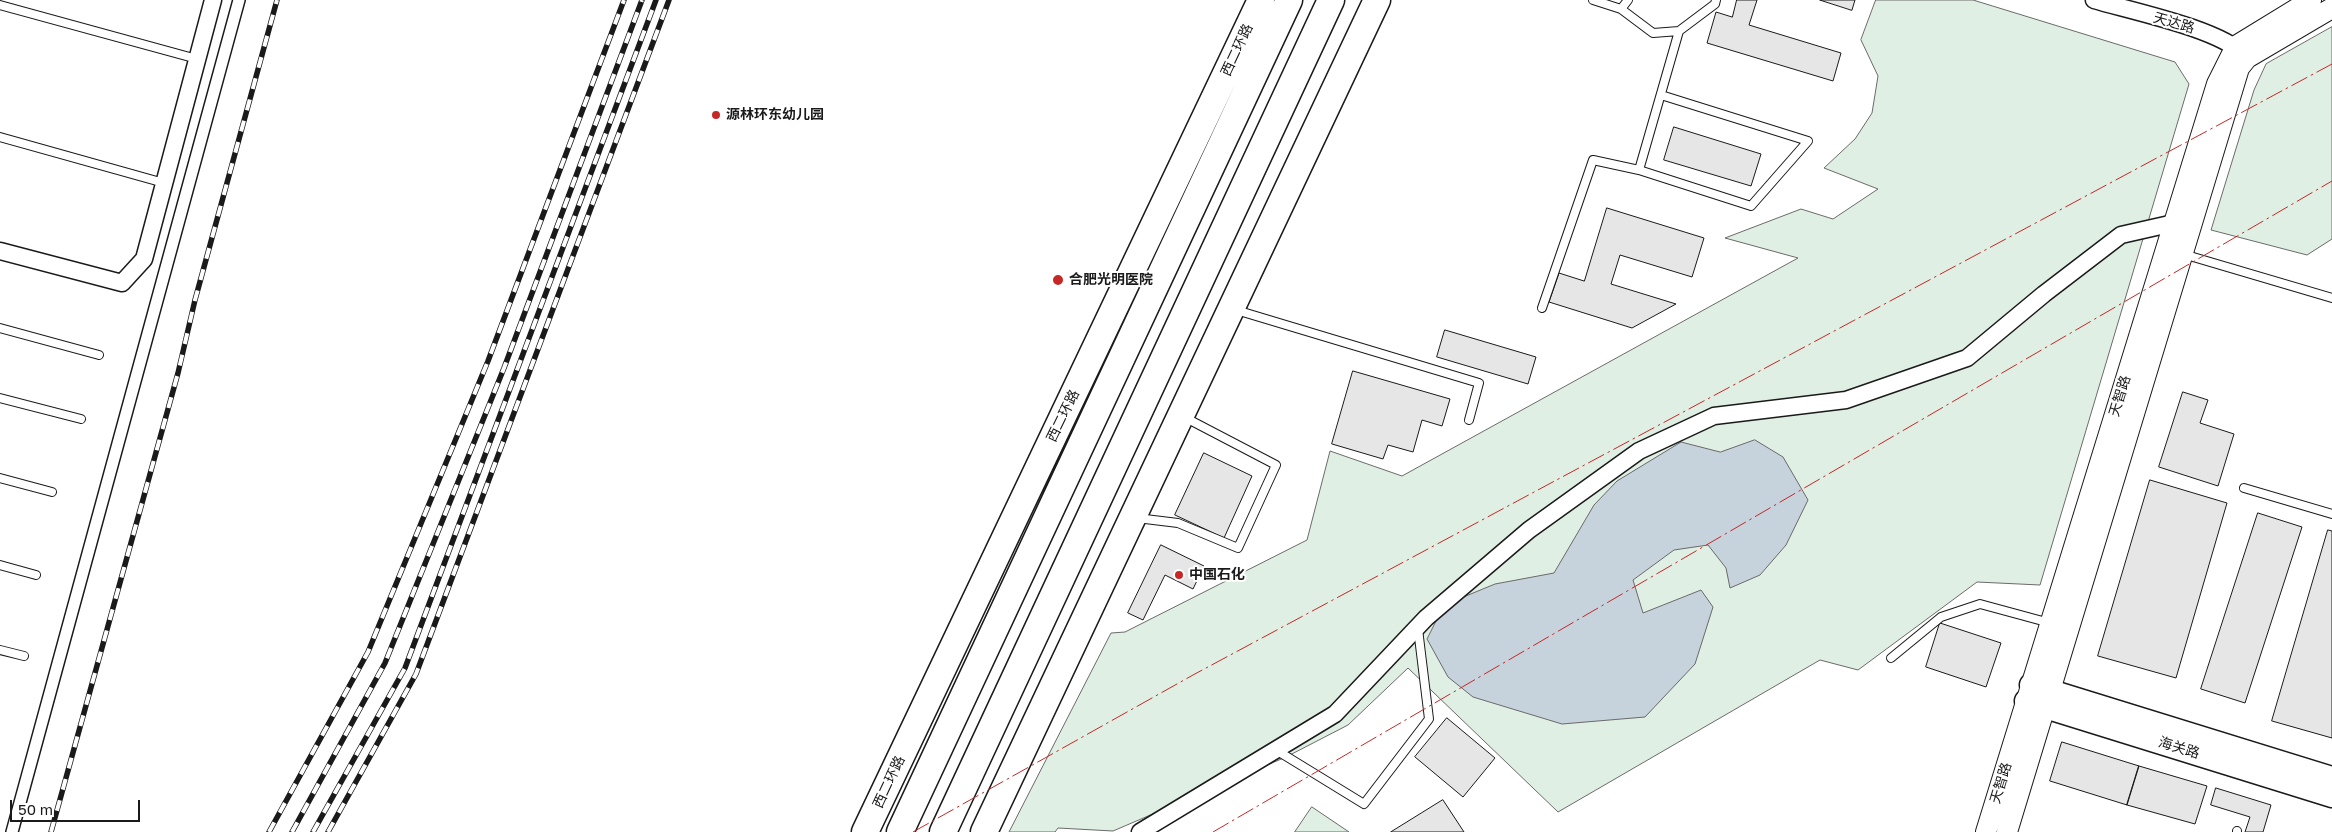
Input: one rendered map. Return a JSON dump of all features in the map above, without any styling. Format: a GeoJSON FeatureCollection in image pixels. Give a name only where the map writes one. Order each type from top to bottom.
{"type":"FeatureCollection","features":[{"type":"Feature","properties":{"kind":"highway","name":"西二环路"},"geometry":{"type":"LineString","coordinates":[[865,832],[1261,0]]}},
{"type":"Feature","properties":{"kind":"highway","name":"西二环路"},"geometry":{"type":"LineString","coordinates":[[900,832],[1289,0]]}},
{"type":"Feature","properties":{"kind":"highway"},"geometry":{"type":"LineString","coordinates":[[943,832],[1331,0]]}},
{"type":"Feature","properties":{"kind":"highway"},"geometry":{"type":"LineString","coordinates":[[984,832],[1377,0]]}},
{"type":"Feature","properties":{"kind":"main road","name":"海关路"},"geometry":{"type":"LineString","coordinates":[[2038,696],[2332,778]]}},
{"type":"Feature","properties":{"kind":"main road","name":"海关路"},"geometry":{"type":"LineString","coordinates":[[2038,696],[2332,796]]}},
{"type":"Feature","properties":{"kind":"street"},"geometry":{"type":"LineString","coordinates":[[0,251],[122,282],[144,258],[213,0]]}},
{"type":"Feature","properties":{"kind":"street"},"geometry":{"type":"LineString","coordinates":[[12,832],[239,0]]}},
{"type":"Feature","properties":{"kind":"street","name":"天达路"},"geometry":{"type":"LineString","coordinates":[[2094,0],[2217,36],[2241,52]]}},
{"type":"Feature","properties":{"kind":"street"},"geometry":{"type":"LineString","coordinates":[[2241,52],[2311,0]]}},
{"type":"Feature","properties":{"kind":"street"},"geometry":{"type":"LineString","coordinates":[[2241,52],[2332,8]]}},
{"type":"Feature","properties":{"kind":"street","name":"天智路"},"geometry":{"type":"LineString","coordinates":[[1993,830],[2038,696],[2174,252],[2174,223],[2217,84],[2241,52]]}},
{"type":"Feature","properties":{"kind":"street","name":"天智路"},"geometry":{"type":"LineString","coordinates":[[2038,696],[2050,623],[2174,252],[2239,68],[2241,52]]}},
{"type":"Feature","properties":{"kind":"street"},"geometry":{"type":"LineString","coordinates":[[1140,832],[1335,714],[1417,627],[1529,530],[1639,451],[1714,416],[1846,400],[1967,358],[2044,294],[2121,235],[2174,223]]}},
{"type":"Feature","properties":{"kind":"lane"},"geometry":{"type":"LineString","coordinates":[[1593,0],[1621,8],[1652,32],[1679,31],[1715,4],[1716,0]]}},
{"type":"Feature","properties":{"kind":"lane"},"geometry":{"type":"LineString","coordinates":[[1621,8],[1628,0]]}},
{"type":"Feature","properties":{"kind":"lane"},"geometry":{"type":"LineString","coordinates":[[0,5],[197,59]]}},
{"type":"Feature","properties":{"kind":"lane"},"geometry":{"type":"LineString","coordinates":[[1639,170],[1679,31]]}},
{"type":"Feature","properties":{"kind":"lane"},"geometry":{"type":"LineString","coordinates":[[1542,308],[1593,160],[1639,170],[1751,206],[1808,141],[1661,95]]}},
{"type":"Feature","properties":{"kind":"lane"},"geometry":{"type":"LineString","coordinates":[[0,137],[164,183]]}},
{"type":"Feature","properties":{"kind":"lane"},"geometry":{"type":"LineString","coordinates":[[2174,252],[2332,298]]}},
{"type":"Feature","properties":{"kind":"lane"},"geometry":{"type":"LineString","coordinates":[[1231,309],[1479,383],[1469,420]]}},
{"type":"Feature","properties":{"kind":"lane"},"geometry":{"type":"LineString","coordinates":[[0,328],[100,355]]}},
{"type":"Feature","properties":{"kind":"lane"},"geometry":{"type":"LineString","coordinates":[[0,398],[81,419]]}},
{"type":"Feature","properties":{"kind":"lane"},"geometry":{"type":"LineString","coordinates":[[1133,518],[1178,523],[1238,548],[1276,465],[1181,416]]}},
{"type":"Feature","properties":{"kind":"lane"},"geometry":{"type":"LineString","coordinates":[[0,478],[52,492]]}},
{"type":"Feature","properties":{"kind":"lane"},"geometry":{"type":"LineString","coordinates":[[2244,488],[2332,514]]}},
{"type":"Feature","properties":{"kind":"lane"},"geometry":{"type":"LineString","coordinates":[[0,565],[36,575]]}},
{"type":"Feature","properties":{"kind":"lane"},"geometry":{"type":"LineString","coordinates":[[1891,658],[1941,617],[1980,604],[2050,623]]}},
{"type":"Feature","properties":{"kind":"lane"},"geometry":{"type":"LineString","coordinates":[[1276,750],[1364,804],[1429,719],[1417,627]]}},
{"type":"Feature","properties":{"kind":"lane"},"geometry":{"type":"LineString","coordinates":[[0,650],[24,656]]}},
{"type":"Feature","properties":{"kind":"green space"},"geometry":{"type":"Polygon","coordinates":[[[1876,0],[1973,0],[2175,62],[2189,84],[2040,585],[1977,582],[1858,670],[1820,660],[1558,812],[1408,668],[1348,725],[1286,757],[1113,831],[1058,828],[1055,832],[1009,832],[1111,633],[1125,632],[1307,540],[1330,451],[1402,476],[1798,258],[1725,238],[1801,209],[1833,219],[1878,189],[1824,168],[1855,139],[1872,113],[1878,76],[1861,40],[1876,0]]]}},
{"type":"Feature","properties":{"kind":"green space"},"geometry":{"type":"Polygon","coordinates":[[[2332,27],[2332,239],[2307,255],[2211,230],[2254,90],[2266,64],[2332,27]]]}},
{"type":"Feature","properties":{"kind":"green space"},"geometry":{"type":"Polygon","coordinates":[[[1312,807],[1349,832],[1295,832],[1312,807]]]}},
{"type":"Feature","properties":{"kind":"shaded area"},"geometry":{"type":"Polygon","coordinates":[[[1755,440],[1783,457],[1808,500],[1786,545],[1760,575],[1730,588],[1726,568],[1708,545],[1674,550],[1633,580],[1643,613],[1701,590],[1713,607],[1695,664],[1645,717],[1562,724],[1473,697],[1448,677],[1427,639],[1444,605],[1495,584],[1554,573],[1594,505],[1617,481],[1681,442],[1720,452],[1755,440]]]}},
{"type":"Feature","properties":{"kind":"building"},"geometry":{"type":"Polygon","coordinates":[[[1737,0],[1757,0],[1749,25],[1841,53],[1833,81],[1707,43],[1716,12],[1732,17],[1737,0]]]}},
{"type":"Feature","properties":{"kind":"building"},"geometry":{"type":"Polygon","coordinates":[[[1820,0],[1855,0],[1852,10],[1820,0]]]}},
{"type":"Feature","properties":{"kind":"building"},"geometry":{"type":"Polygon","coordinates":[[[1674,127],[1761,154],[1751,186],[1664,160],[1674,127]]]}},
{"type":"Feature","properties":{"kind":"building"},"geometry":{"type":"Polygon","coordinates":[[[1607,208],[1704,238],[1692,277],[1620,255],[1611,284],[1676,304],[1632,328],[1549,302],[1559,273],[1584,281],[1607,208]]]}},
{"type":"Feature","properties":{"kind":"building"},"geometry":{"type":"Polygon","coordinates":[[[1445,330],[1536,357],[1528,384],[1437,357],[1445,330]]]}},
{"type":"Feature","properties":{"kind":"building"},"geometry":{"type":"Polygon","coordinates":[[[1353,371],[1450,399],[1442,426],[1422,420],[1413,452],[1388,445],[1383,459],[1332,444],[1353,371]]]}},
{"type":"Feature","properties":{"kind":"building"},"geometry":{"type":"Polygon","coordinates":[[[2183,392],[2208,400],[2200,423],[2234,434],[2218,486],[2159,467],[2183,392]]]}},
{"type":"Feature","properties":{"kind":"building"},"geometry":{"type":"Polygon","coordinates":[[[1204,453],[1252,476],[1224,538],[1175,515],[1204,453]]]}},
{"type":"Feature","properties":{"kind":"building"},"geometry":{"type":"Polygon","coordinates":[[[2150,480],[2227,503],[2176,678],[2098,656],[2150,480]]]}},
{"type":"Feature","properties":{"kind":"building"},"geometry":{"type":"Polygon","coordinates":[[[2258,513],[2302,527],[2245,703],[2201,689],[2258,513]]]}},
{"type":"Feature","properties":{"kind":"building"},"geometry":{"type":"Polygon","coordinates":[[[2328,530],[2332,531],[2332,738],[2272,721],[2328,530]]]}},
{"type":"Feature","properties":{"kind":"building"},"geometry":{"type":"Polygon","coordinates":[[[1161,545],[1204,566],[1193,589],[1165,575],[1143,620],[1128,613],[1161,545]]]}},
{"type":"Feature","properties":{"kind":"building"},"geometry":{"type":"Polygon","coordinates":[[[1940,623],[2001,643],[1986,687],[1926,667],[1940,623]]]}},
{"type":"Feature","properties":{"kind":"building"},"geometry":{"type":"Polygon","coordinates":[[[1447,718],[1495,758],[1463,797],[1415,757],[1447,718]]]}},
{"type":"Feature","properties":{"kind":"building"},"geometry":{"type":"Polygon","coordinates":[[[2062,742],[2139,766],[2127,805],[2050,781],[2062,742]]]}},
{"type":"Feature","properties":{"kind":"building"},"geometry":{"type":"Polygon","coordinates":[[[2139,766],[2207,786],[2195,824],[2127,805],[2139,766]]]}},
{"type":"Feature","properties":{"kind":"building"},"geometry":{"type":"Polygon","coordinates":[[[2216,788],[2271,805],[2263,832],[2245,832],[2250,817],[2211,805],[2216,788]]]}},
{"type":"Feature","properties":{"kind":"building"},"geometry":{"type":"Polygon","coordinates":[[[1443,800],[1464,832],[1391,832],[1443,800]]]}},
{"type":"Feature","properties":{"kind":"railway"},"geometry":{"type":"LineString","coordinates":[[51,832],[178,373],[195,300],[277,0]]}},
{"type":"Feature","properties":{"kind":"railway"},"geometry":{"type":"LineString","coordinates":[[269,832],[368,652],[488,361],[624,0]]}},
{"type":"Feature","properties":{"kind":"railway"},"geometry":{"type":"LineString","coordinates":[[292,832],[385,663],[504,368],[642,0]]}},
{"type":"Feature","properties":{"kind":"railway"},"geometry":{"type":"LineString","coordinates":[[313,832],[405,668],[656,0]]}},
{"type":"Feature","properties":{"kind":"railway"},"geometry":{"type":"LineString","coordinates":[[328,832],[416,674],[669,0]]}},
{"type":"Feature","properties":{"kind":"power"},"geometry":{"type":"LineString","coordinates":[[913,832],[1193,675],[2332,64]]}},
{"type":"Feature","properties":{"kind":"power"},"geometry":{"type":"LineString","coordinates":[[1213,832],[2332,181]]}},
{"type":"Feature","properties":{"kind":"place","name":"源林环东幼儿园"},"geometry":{"type":"Point","coordinates":[716,115]}},
{"type":"Feature","properties":{"kind":"place","name":"合肥光明医院"},"geometry":{"type":"Point","coordinates":[1058,280]}},
{"type":"Feature","properties":{"kind":"place","name":"中国石化"},"geometry":{"type":"Point","coordinates":[1179,575]}}]}
